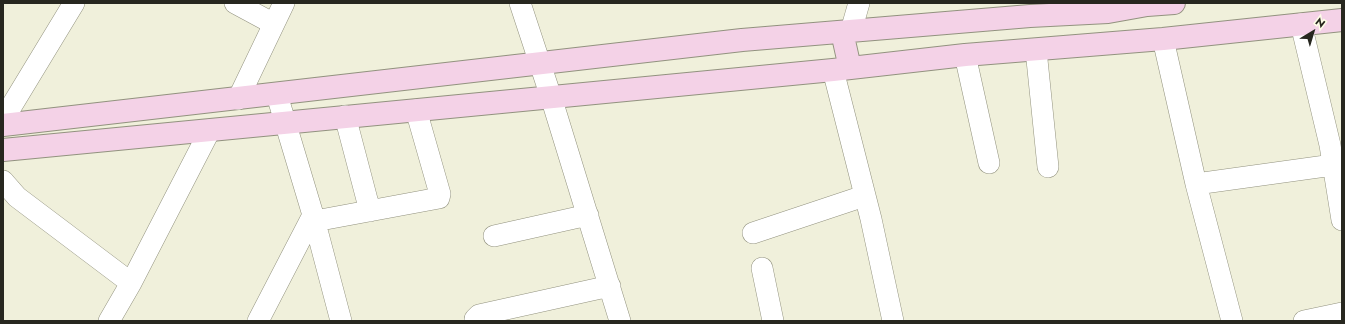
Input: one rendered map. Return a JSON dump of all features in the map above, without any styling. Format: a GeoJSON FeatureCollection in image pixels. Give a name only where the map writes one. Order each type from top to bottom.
{"type":"FeatureCollection","features":[{"type":"Feature","properties":{"kind":"street"},"geometry":{"type":"LineString","coordinates":[[74,3],[3,123],[5,150],[286,124],[346,116],[842,69],[966,55],[1163,39],[1342,20]]}},
{"type":"Feature","properties":{"kind":"street"},"geometry":{"type":"LineString","coordinates":[[235,3],[274,24]]}},
{"type":"Feature","properties":{"kind":"street"},"geometry":{"type":"LineString","coordinates":[[238,99],[284,3]]}},
{"type":"Feature","properties":{"kind":"street"},"geometry":{"type":"LineString","coordinates":[[520,3],[541,64],[620,321]]}},
{"type":"Feature","properties":{"kind":"street"},"geometry":{"type":"LineString","coordinates":[[859,3],[847,31],[842,69],[864,196],[893,321]]}},
{"type":"Feature","properties":{"kind":"street"},"geometry":{"type":"LineString","coordinates":[[3,123],[238,99],[742,40],[847,31],[1025,10],[1174,3]]}},
{"type":"Feature","properties":{"kind":"street"},"geometry":{"type":"LineString","coordinates":[[1301,24],[1339,188],[1342,220]]}},
{"type":"Feature","properties":{"kind":"street"},"geometry":{"type":"LineString","coordinates":[[1163,39],[1196,184],[1232,321]]}},
{"type":"Feature","properties":{"kind":"street"},"geometry":{"type":"LineString","coordinates":[[1036,50],[1048,167]]}},
{"type":"Feature","properties":{"kind":"street"},"geometry":{"type":"LineString","coordinates":[[966,55],[989,163]]}},
{"type":"Feature","properties":{"kind":"street"},"geometry":{"type":"LineString","coordinates":[[277,94],[314,218],[341,321]]}},
{"type":"Feature","properties":{"kind":"street"},"geometry":{"type":"LineString","coordinates":[[314,218],[370,211],[436,199],[440,196],[416,110]]}},
{"type":"Feature","properties":{"kind":"street"},"geometry":{"type":"LineString","coordinates":[[346,116],[370,211]]}},
{"type":"Feature","properties":{"kind":"street"},"geometry":{"type":"LineString","coordinates":[[109,321],[131,283],[210,130]]}},
{"type":"Feature","properties":{"kind":"street"},"geometry":{"type":"LineString","coordinates":[[1196,184],[1333,165]]}},
{"type":"Feature","properties":{"kind":"street"},"geometry":{"type":"LineString","coordinates":[[3,181],[17,197],[131,283]]}},
{"type":"Feature","properties":{"kind":"street"},"geometry":{"type":"LineString","coordinates":[[754,233],[864,196]]}},
{"type":"Feature","properties":{"kind":"street"},"geometry":{"type":"LineString","coordinates":[[494,236],[588,215]]}},
{"type":"Feature","properties":{"kind":"street"},"geometry":{"type":"LineString","coordinates":[[258,321],[314,218]]}},
{"type":"Feature","properties":{"kind":"street"},"geometry":{"type":"LineString","coordinates":[[762,268],[773,321]]}},
{"type":"Feature","properties":{"kind":"street"},"geometry":{"type":"LineString","coordinates":[[475,321],[479,315],[610,286]]}},
{"type":"Feature","properties":{"kind":"street"},"geometry":{"type":"LineString","coordinates":[[1304,321],[1342,313]]}}]}
